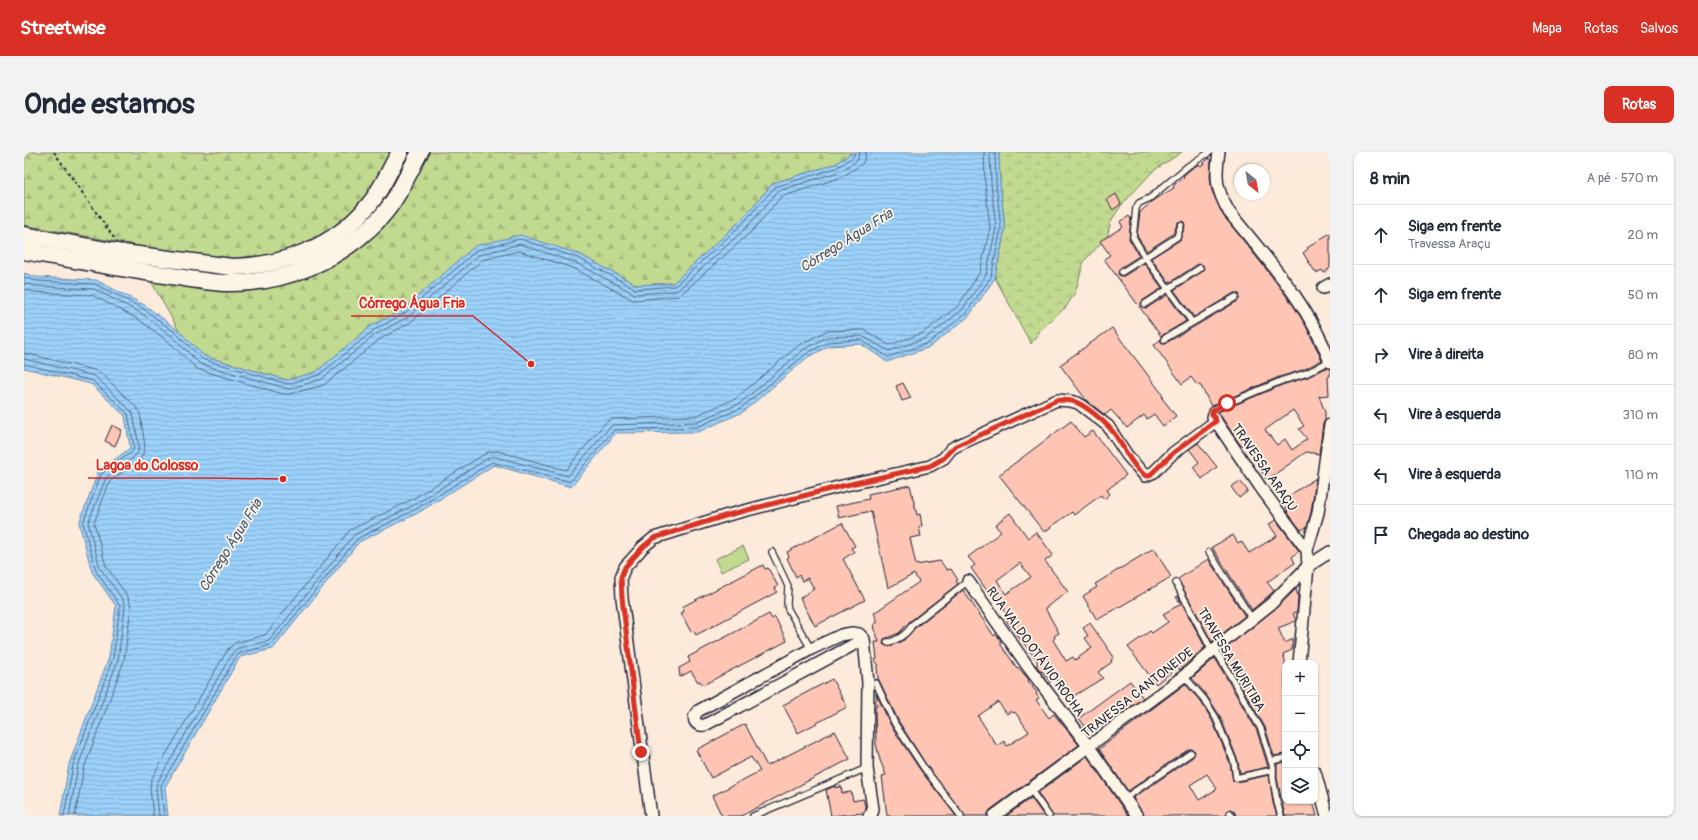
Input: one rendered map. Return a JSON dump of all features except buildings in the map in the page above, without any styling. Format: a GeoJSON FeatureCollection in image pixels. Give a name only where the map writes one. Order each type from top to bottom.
{"type":"FeatureCollection","features":[{"type":"Feature","properties":{"kind":"street"},"geometry":{"type":"LineString","coordinates":[[24,235],[123,253],[232,268],[248,267],[281,261],[291,258],[334,237],[362,213],[372,201],[400,152]]}},
{"type":"Feature","properties":{"kind":"street"},"geometry":{"type":"LineString","coordinates":[[24,251],[136,271],[223,283],[257,281],[292,274],[310,267],[342,250],[372,226],[388,208],[420,152]]}},
{"type":"Feature","properties":{"kind":"street"},"geometry":{"type":"LineString","coordinates":[[1219,152],[1216,181],[1222,199],[1229,212],[1298,300],[1324,344],[1330,362]]}},
{"type":"Feature","properties":{"kind":"street"},"geometry":{"type":"LineString","coordinates":[[651,816],[622,598],[621,577],[629,562],[654,538],[728,515],[842,486],[930,466],[944,458],[956,446],[1057,400],[1078,403],[1108,426],[1127,456],[1146,476],[1154,472],[1173,453],[1215,419]]}},
{"type":"Feature","properties":{"kind":"street","name":"TRAVESSA ARAÇU"},"geometry":{"type":"LineString","coordinates":[[1215,419],[1261,488],[1307,550]]}},
{"type":"Feature","properties":{"kind":"street"},"geometry":{"type":"LineString","coordinates":[[1299,660],[1308,566],[1307,550],[1318,513],[1330,425]]}},
{"type":"Feature","properties":{"kind":"street","name":"TRAVESSA CANTONEIDE"},"geometry":{"type":"LineString","coordinates":[[994,816],[1184,676],[1213,650],[1272,603],[1308,566],[1330,552]]}},
{"type":"Feature","properties":{"kind":"street","name":"RUA VALDO OTÁVIO ROCHA"},"geometry":{"type":"LineString","coordinates":[[968,580],[1029,668],[1089,747],[1137,816]]}},
{"type":"Feature","properties":{"kind":"street"},"geometry":{"type":"LineString","coordinates":[[864,639],[705,725],[701,726],[696,724],[694,719],[694,715],[698,711],[812,649],[842,635],[852,633],[859,634],[864,639],[872,683],[866,768],[873,809],[869,816]]}},
{"type":"Feature","properties":{"kind":"street"},"geometry":{"type":"LineString","coordinates":[[1318,783],[1327,816]]}},
{"type":"Feature","properties":{"kind":"lane"},"geometry":{"type":"LineString","coordinates":[[1192,322],[1135,242],[1133,237],[1136,208],[1139,203],[1150,198],[1188,166],[1210,152]]}},
{"type":"Feature","properties":{"kind":"lane"},"geometry":{"type":"LineString","coordinates":[[1122,272],[1177,237],[1181,225]]}},
{"type":"Feature","properties":{"kind":"lane"},"geometry":{"type":"LineString","coordinates":[[1145,304],[1200,268]]}},
{"type":"Feature","properties":{"kind":"lane"},"geometry":{"type":"LineString","coordinates":[[1164,339],[1236,297]]}},
{"type":"Feature","properties":{"kind":"lane","name":"TRAVESSA ARAÇU"},"geometry":{"type":"LineString","coordinates":[[1215,419],[1212,411],[1219,406],[1281,381],[1307,373],[1330,362]]}},
{"type":"Feature","properties":{"kind":"lane"},"geometry":{"type":"LineString","coordinates":[[772,552],[788,586],[786,604],[788,609],[812,649]]}},
{"type":"Feature","properties":{"kind":"lane"},"geometry":{"type":"LineString","coordinates":[[1210,552],[1252,619]]}},
{"type":"Feature","properties":{"kind":"lane"},"geometry":{"type":"LineString","coordinates":[[887,642],[891,642],[904,634],[912,625],[968,580]]}},
{"type":"Feature","properties":{"kind":"lane","name":"TRAVESSA MURITIBA"},"geometry":{"type":"LineString","coordinates":[[1176,584],[1213,650],[1219,656],[1261,729],[1271,761],[1277,802],[1281,816]]}},
{"type":"Feature","properties":{"kind":"lane"},"geometry":{"type":"LineString","coordinates":[[1184,676],[1204,699],[1216,718],[1234,762],[1236,778],[1272,770]]}},
{"type":"Feature","properties":{"kind":"lane"},"geometry":{"type":"LineString","coordinates":[[872,683],[895,724],[924,768],[961,816]]}},
{"type":"Feature","properties":{"kind":"lane"},"geometry":{"type":"LineString","coordinates":[[1125,798],[1191,753]]}},
{"type":"Feature","properties":{"kind":"lane"},"geometry":{"type":"LineString","coordinates":[[1271,761],[1282,759]]}},
{"type":"Feature","properties":{"kind":"lane"},"geometry":{"type":"LineString","coordinates":[[753,816],[866,768]]}},
{"type":"Feature","properties":{"kind":"lane"},"geometry":{"type":"LineString","coordinates":[[1030,789],[1049,816]]}},
{"type":"Feature","properties":{"kind":"path"},"geometry":{"type":"LineString","coordinates":[[54,152],[123,253]]}},
{"type":"Feature","properties":{"kind":"green space"},"geometry":{"type":"Polygon","coordinates":[[[24,152],[853,152],[835,164],[773,183],[741,220],[674,283],[637,285],[579,254],[402,310],[371,326],[316,372],[287,380],[204,356],[179,331],[130,244],[24,225],[24,152]]]}},
{"type":"Feature","properties":{"kind":"green space"},"geometry":{"type":"Polygon","coordinates":[[[999,152],[1182,152],[1153,171],[1120,207],[1111,221],[1107,237],[1084,261],[1075,293],[1066,307],[1040,330],[1031,344],[995,278],[1005,229],[1000,182],[999,152]]]}},
{"type":"Feature","properties":{"kind":"green space"},"geometry":{"type":"Polygon","coordinates":[[[743,546],[749,559],[721,572],[715,559],[743,546]]]}},
{"type":"Feature","properties":{"kind":"water"},"geometry":{"type":"Polygon","coordinates":[[[853,152],[999,152],[1000,182],[1005,229],[995,278],[969,316],[930,347],[887,362],[861,344],[829,346],[808,357],[743,412],[698,432],[616,433],[571,487],[494,465],[418,513],[359,542],[273,649],[240,657],[165,787],[168,816],[60,816],[69,764],[109,657],[116,606],[92,572],[79,523],[98,472],[130,448],[125,416],[91,384],[24,368],[24,273],[36,277],[96,280],[146,306],[179,331],[204,356],[287,380],[316,372],[371,326],[402,310],[475,246],[520,235],[579,254],[637,285],[673,283],[741,220],[773,183],[835,164],[853,152]]]}},
{"type":"Feature","properties":{"kind":"place","name":"Córrego Água Fria"},"geometry":{"type":"Point","coordinates":[531,364]}},
{"type":"Feature","properties":{"kind":"place","name":"Lagoa do Colosso"},"geometry":{"type":"Point","coordinates":[283,479]}},
{"type":"Feature","properties":{"kind":"route"},"geometry":{"type":"LineString","coordinates":[[641,752],[622,598],[621,577],[625,567],[633,557],[654,538],[728,515],[842,486],[930,466],[944,458],[956,446],[1057,400],[1078,403],[1108,426],[1116,436],[1127,456],[1142,474],[1149,476],[1192,437],[1216,421],[1212,411],[1227,403]]}}]}
